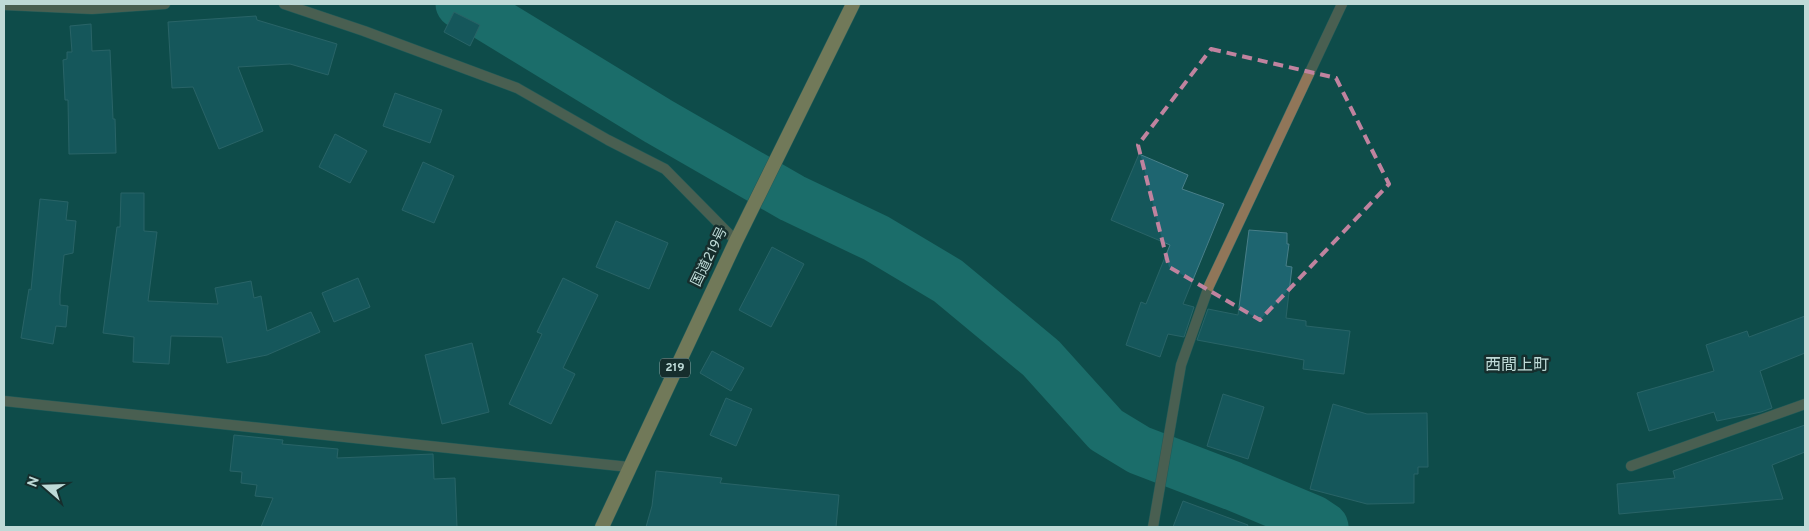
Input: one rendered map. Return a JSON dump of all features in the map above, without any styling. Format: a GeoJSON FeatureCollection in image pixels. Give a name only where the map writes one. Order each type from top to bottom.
{"type":"FeatureCollection","features":[{"type":"Feature","properties":{"kind":"highway","name":"国道219号"},"geometry":{"type":"LineString","coordinates":[[602,527],[628,467],[736,241],[853,4]]}},
{"type":"Feature","properties":{"kind":"street"},"geometry":{"type":"LineString","coordinates":[[4,5],[92,9],[165,4]]}},
{"type":"Feature","properties":{"kind":"street"},"geometry":{"type":"LineString","coordinates":[[284,4],[364,31],[517,88],[608,140],[665,169],[736,241]]}},
{"type":"Feature","properties":{"kind":"street"},"geometry":{"type":"LineString","coordinates":[[1153,527],[1181,365],[1209,286],[1342,4]]}},
{"type":"Feature","properties":{"kind":"street"},"geometry":{"type":"LineString","coordinates":[[4,401],[209,421],[374,441],[628,467]]}},
{"type":"Feature","properties":{"kind":"street"},"geometry":{"type":"LineString","coordinates":[[1631,466],[1805,404]]}},
{"type":"Feature","properties":{"kind":"highlighted area"},"geometry":{"type":"Polygon","coordinates":[[[1211,49],[1336,78],[1389,184],[1260,320],[1169,267],[1138,145],[1211,49]]]}},
{"type":"Feature","properties":{"kind":"building"},"geometry":{"type":"Polygon","coordinates":[[[454,12],[480,25],[470,46],[444,32],[454,12]]]}},
{"type":"Feature","properties":{"kind":"building"},"geometry":{"type":"Polygon","coordinates":[[[256,16],[257,20],[337,44],[328,75],[290,64],[238,67],[263,131],[219,149],[193,87],[172,88],[168,22],[256,16]]]}},
{"type":"Feature","properties":{"kind":"building"},"geometry":{"type":"Polygon","coordinates":[[[91,24],[92,51],[110,50],[116,153],[69,154],[68,100],[65,100],[63,60],[67,59],[67,52],[72,52],[70,26],[91,24]]]}},
{"type":"Feature","properties":{"kind":"building"},"geometry":{"type":"Polygon","coordinates":[[[395,93],[442,110],[430,143],[383,126],[395,93]]]}},
{"type":"Feature","properties":{"kind":"building"},"geometry":{"type":"Polygon","coordinates":[[[335,134],[367,151],[350,183],[319,167],[335,134]]]}},
{"type":"Feature","properties":{"kind":"building"},"geometry":{"type":"Polygon","coordinates":[[[1139,154],[1188,175],[1182,189],[1224,204],[1183,304],[1194,307],[1184,337],[1168,334],[1160,357],[1126,345],[1141,302],[1146,304],[1170,245],[1111,220],[1139,154]]]}},
{"type":"Feature","properties":{"kind":"building"},"geometry":{"type":"Polygon","coordinates":[[[423,162],[454,176],[434,223],[402,210],[423,162]]]}},
{"type":"Feature","properties":{"kind":"building"},"geometry":{"type":"Polygon","coordinates":[[[121,193],[144,193],[144,231],[157,232],[148,301],[218,304],[215,288],[251,281],[254,298],[261,296],[267,331],[311,312],[320,332],[267,355],[227,363],[222,337],[171,336],[169,364],[133,362],[134,337],[103,333],[117,227],[120,227],[121,193]]]}},
{"type":"Feature","properties":{"kind":"building"},"geometry":{"type":"Polygon","coordinates":[[[40,199],[68,202],[66,220],[76,221],[73,253],[64,255],[60,295],[60,305],[68,306],[66,327],[56,326],[53,344],[21,338],[29,289],[31,290],[40,199]]]}},
{"type":"Feature","properties":{"kind":"building"},"geometry":{"type":"Polygon","coordinates":[[[616,221],[668,243],[649,289],[596,267],[616,221]]]}},
{"type":"Feature","properties":{"kind":"building"},"geometry":{"type":"Polygon","coordinates":[[[1249,230],[1287,233],[1287,244],[1289,244],[1286,266],[1292,267],[1286,318],[1306,321],[1306,326],[1350,331],[1344,374],[1303,369],[1304,360],[1197,340],[1208,309],[1238,315],[1249,230]]]}},
{"type":"Feature","properties":{"kind":"building"},"geometry":{"type":"Polygon","coordinates":[[[772,247],[804,264],[771,327],[739,310],[772,247]]]}},
{"type":"Feature","properties":{"kind":"building"},"geometry":{"type":"Polygon","coordinates":[[[358,278],[370,307],[334,322],[322,293],[358,278]]]}},
{"type":"Feature","properties":{"kind":"building"},"geometry":{"type":"Polygon","coordinates":[[[563,278],[598,295],[563,368],[575,374],[551,424],[509,404],[542,334],[537,332],[563,278]]]}},
{"type":"Feature","properties":{"kind":"building"},"geometry":{"type":"Polygon","coordinates":[[[1805,316],[1805,353],[1760,371],[1772,408],[1717,421],[1714,412],[1649,431],[1637,393],[1714,371],[1706,345],[1747,331],[1749,337],[1805,316]]]}},
{"type":"Feature","properties":{"kind":"building"},"geometry":{"type":"Polygon","coordinates":[[[472,343],[489,412],[442,424],[425,355],[472,343]]]}},
{"type":"Feature","properties":{"kind":"building"},"geometry":{"type":"Polygon","coordinates":[[[712,351],[744,368],[731,391],[700,373],[712,351]]]}},
{"type":"Feature","properties":{"kind":"building"},"geometry":{"type":"Polygon","coordinates":[[[1223,394],[1264,407],[1248,459],[1207,446],[1223,394]]]}},
{"type":"Feature","properties":{"kind":"building"},"geometry":{"type":"Polygon","coordinates":[[[726,398],[752,409],[736,446],[710,435],[726,398]]]}},
{"type":"Feature","properties":{"kind":"building"},"geometry":{"type":"Polygon","coordinates":[[[1333,404],[1367,414],[1427,413],[1428,467],[1418,467],[1418,474],[1414,474],[1414,503],[1367,504],[1310,489],[1333,404]]]}},
{"type":"Feature","properties":{"kind":"building"},"geometry":{"type":"Polygon","coordinates":[[[1805,425],[1805,452],[1772,465],[1783,499],[1619,514],[1617,484],[1675,478],[1673,471],[1805,425]]]}},
{"type":"Feature","properties":{"kind":"building"},"geometry":{"type":"Polygon","coordinates":[[[234,435],[283,440],[282,444],[338,449],[337,458],[433,454],[434,479],[455,478],[457,527],[261,527],[273,498],[255,496],[257,485],[241,483],[242,472],[230,471],[234,435]]]}},
{"type":"Feature","properties":{"kind":"building"},"geometry":{"type":"Polygon","coordinates":[[[656,471],[722,478],[720,483],[839,495],[836,527],[646,527],[652,506],[656,471]]]}},
{"type":"Feature","properties":{"kind":"building"},"geometry":{"type":"Polygon","coordinates":[[[1183,501],[1248,525],[1247,527],[1173,527],[1183,501]]]}},
{"type":"Feature","properties":{"kind":"waterway"},"geometry":{"type":"LineString","coordinates":[[460,4],[481,13],[658,121],[792,198],[876,238],[948,281],[1041,358],[1106,430],[1139,450],[1233,486],[1312,519],[1324,527]]}},
{"type":"Feature","properties":{"kind":"district","name":"西間上町"},"geometry":{"type":"Point","coordinates":[1517,366]}}]}
